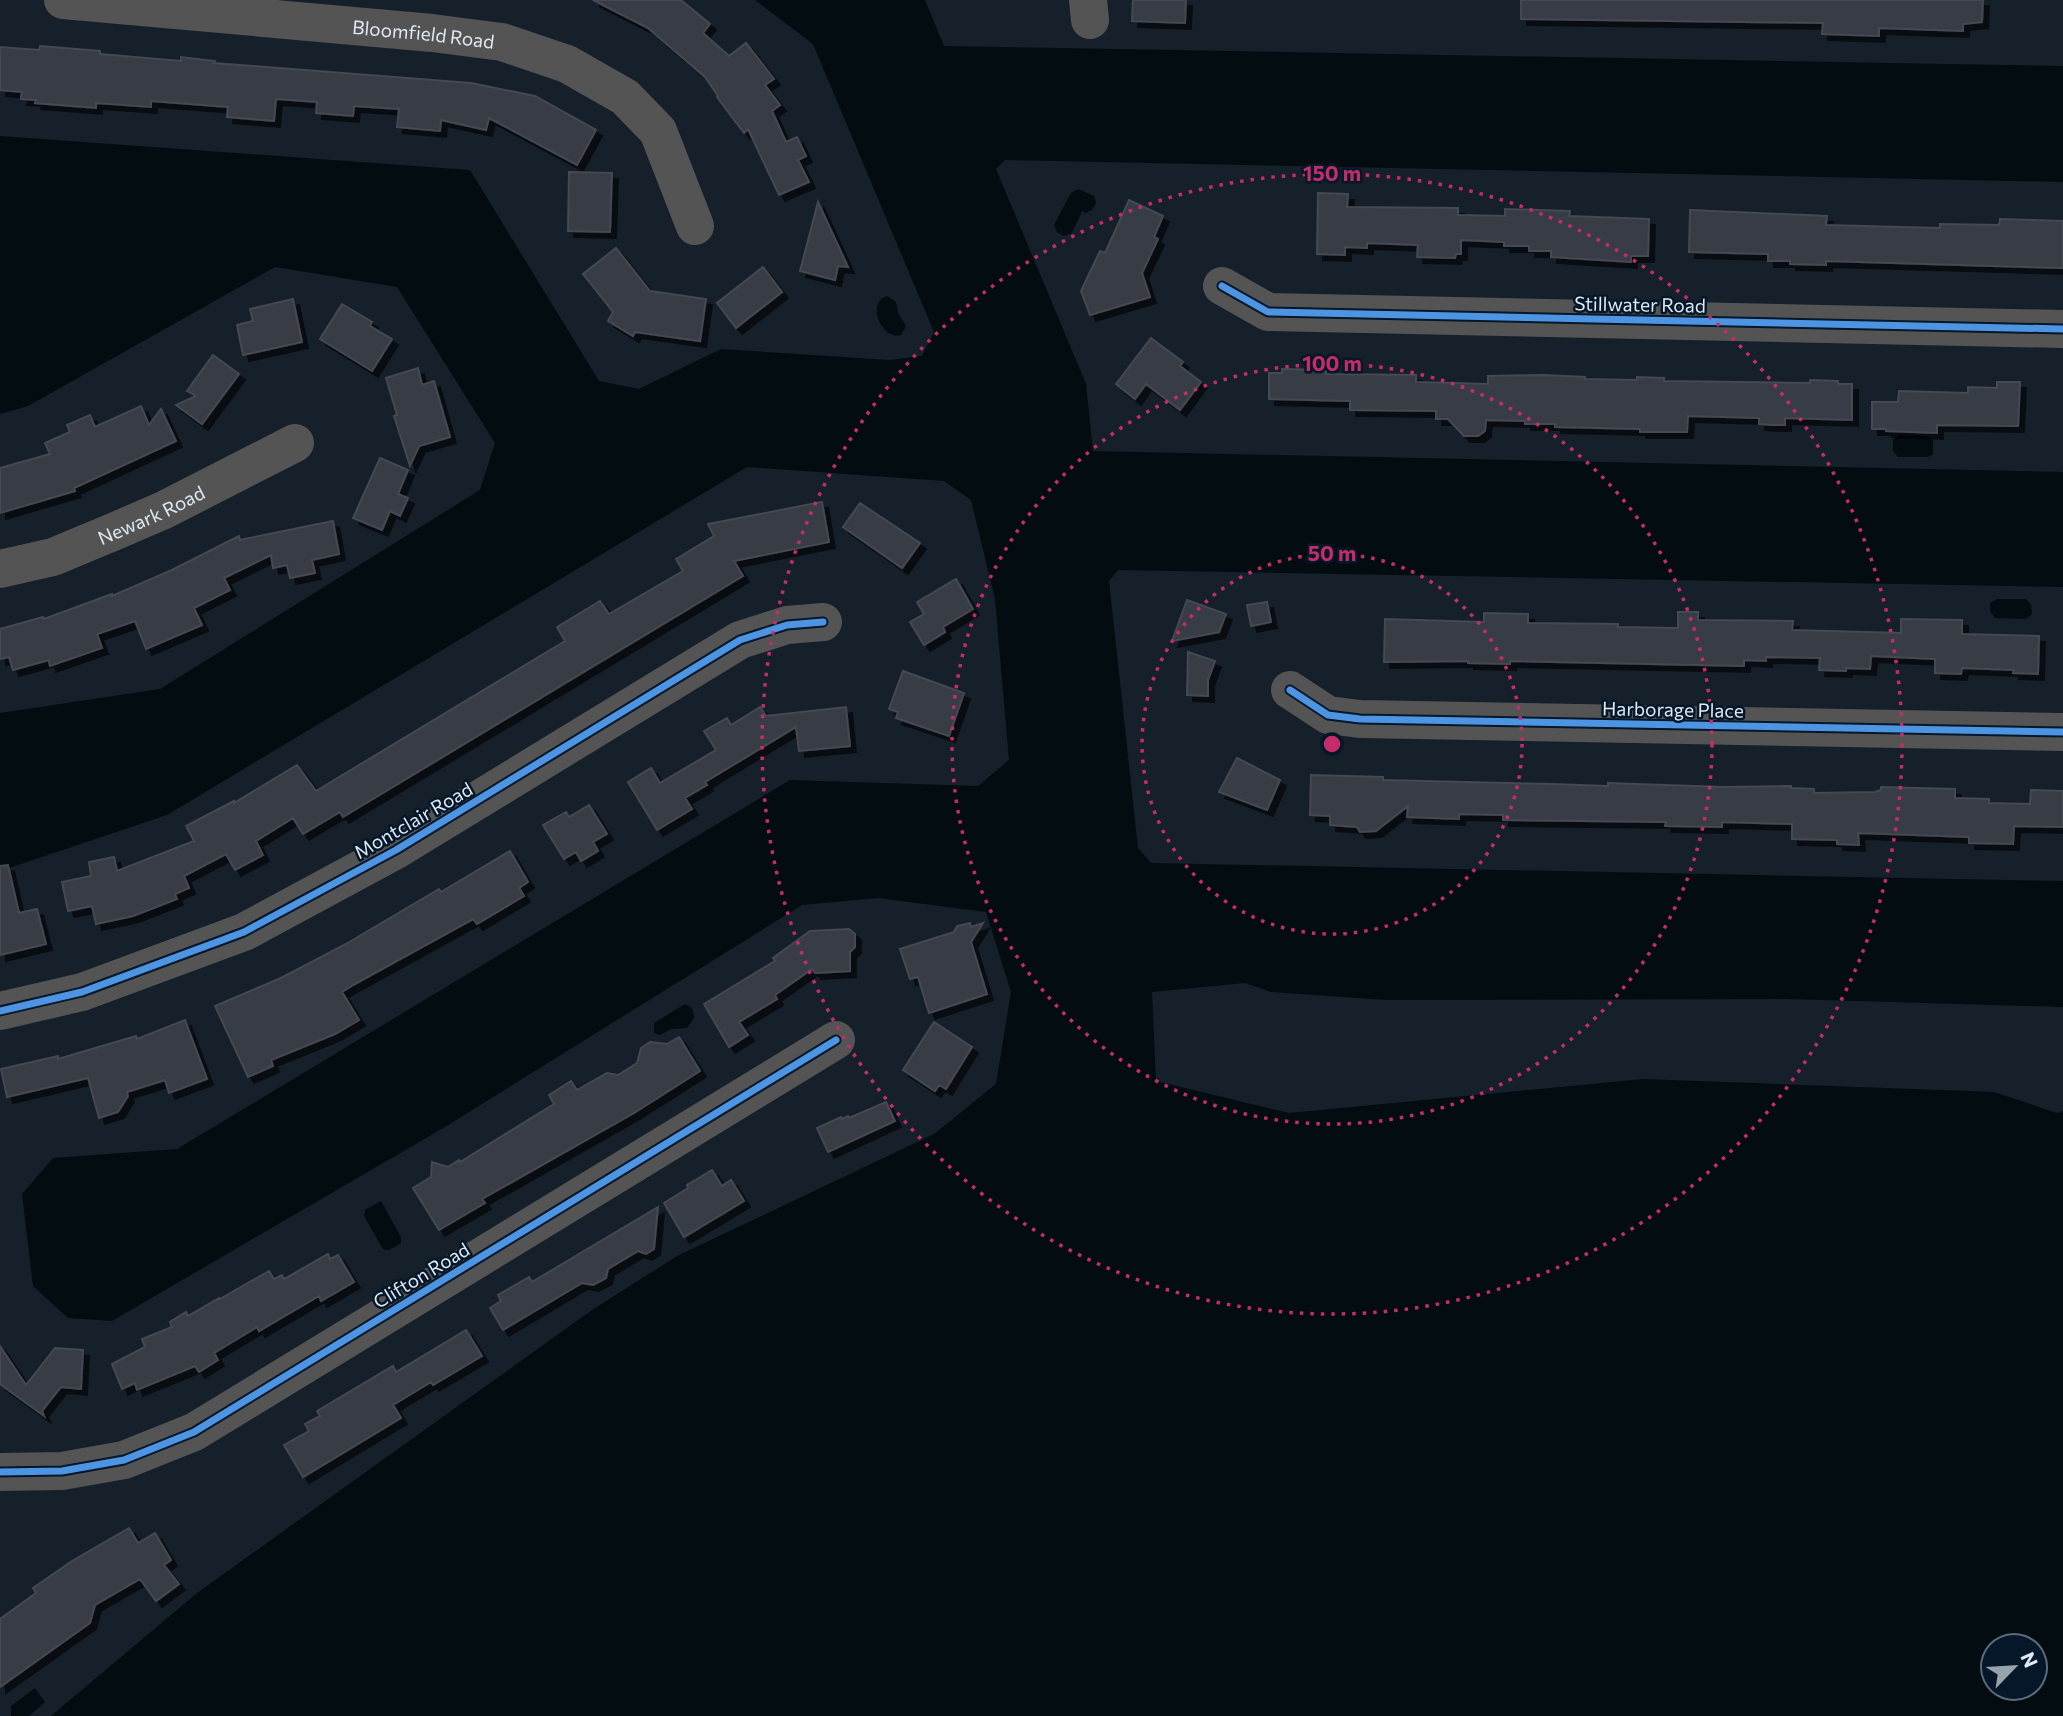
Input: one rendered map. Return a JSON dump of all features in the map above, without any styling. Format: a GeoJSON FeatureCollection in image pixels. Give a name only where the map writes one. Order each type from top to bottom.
{"type":"FeatureCollection","features":[{"type":"Feature","properties":{"kind":"street","name":"Bloomfield Road"},"geometry":{"type":"LineString","coordinates":[[63,0],[432,33],[502,42],[567,64],[625,97],[658,131],[695,226]]}},
{"type":"Feature","properties":{"kind":"street","name":"Stillwater Road"},"geometry":{"type":"LineString","coordinates":[[1222,286],[1268,312],[2063,328]]}},
{"type":"Feature","properties":{"kind":"street","name":"Newark Road"},"geometry":{"type":"LineString","coordinates":[[0,569],[53,557],[126,527],[295,443]]}},
{"type":"Feature","properties":{"kind":"street","name":"Montclair Road"},"geometry":{"type":"LineString","coordinates":[[0,1011],[82,992],[244,932],[396,850],[740,640],[787,625],[823,622]]}},
{"type":"Feature","properties":{"kind":"street","name":"Harborage Place"},"geometry":{"type":"LineString","coordinates":[[1290,691],[1328,715],[1360,719],[2063,732]]}},
{"type":"Feature","properties":{"kind":"street","name":"Clifton Road"},"geometry":{"type":"LineString","coordinates":[[0,1472],[62,1471],[124,1460],[194,1432],[836,1041]]}},
{"type":"Feature","properties":{"kind":"shaded area"},"geometry":{"type":"Polygon","coordinates":[[[755,0],[925,0],[944,46],[2063,66],[2063,182],[1005,160],[996,169],[1086,384],[1093,451],[2063,472],[2063,587],[1118,570],[1109,581],[1138,848],[1151,863],[2063,881],[2063,1007],[1787,999],[1386,1000],[1271,992],[1245,983],[1152,992],[1156,1081],[1289,1113],[1643,1079],[1994,1092],[2057,1113],[2063,1111],[2063,1716],[51,1716],[197,1593],[592,1310],[677,1256],[934,1134],[996,1084],[1011,992],[986,912],[878,898],[802,905],[445,1127],[112,1321],[68,1318],[33,1286],[22,1194],[53,1158],[177,1149],[790,780],[978,786],[1009,760],[995,599],[971,500],[944,481],[747,467],[167,815],[0,871],[0,713],[160,689],[480,490],[495,443],[397,287],[275,267],[28,406],[0,414],[0,136],[470,170],[599,381],[639,389],[721,349],[889,360],[922,356],[934,332],[813,44],[755,0]]]}},
{"type":"Feature","properties":{"kind":"shaded area"},"geometry":{"type":"Polygon","coordinates":[[[1078,189],[1094,196],[1096,203],[1092,210],[1086,213],[1082,211],[1072,233],[1064,236],[1057,232],[1054,225],[1071,193],[1078,189]]]}},
{"type":"Feature","properties":{"kind":"shaded area"},"geometry":{"type":"Polygon","coordinates":[[[887,296],[896,302],[898,313],[906,326],[901,335],[887,332],[879,320],[878,305],[887,296]]]}},
{"type":"Feature","properties":{"kind":"shaded area"},"geometry":{"type":"Polygon","coordinates":[[[1899,435],[1928,436],[1933,441],[1933,454],[1928,457],[1898,457],[1893,451],[1893,440],[1899,435]]]}},
{"type":"Feature","properties":{"kind":"shaded area"},"geometry":{"type":"Polygon","coordinates":[[[1997,599],[2026,599],[2031,605],[2032,614],[2026,619],[1995,618],[1990,611],[1990,603],[1997,599]]]}},
{"type":"Feature","properties":{"kind":"shaded area"},"geometry":{"type":"Polygon","coordinates":[[[685,1004],[692,1009],[694,1015],[687,1028],[672,1029],[660,1035],[654,1033],[654,1023],[685,1004]]]}},
{"type":"Feature","properties":{"kind":"shaded area"},"geometry":{"type":"Polygon","coordinates":[[[381,1201],[401,1237],[401,1243],[389,1250],[383,1249],[364,1216],[365,1210],[381,1201]]]}},
{"type":"Feature","properties":{"kind":"shaded area"},"geometry":{"type":"Polygon","coordinates":[[[35,1688],[45,1702],[29,1716],[11,1716],[11,1706],[35,1688]]]}},
{"type":"Feature","properties":{"kind":"building"},"geometry":{"type":"Polygon","coordinates":[[[593,0],[681,0],[710,24],[703,33],[729,56],[746,43],[774,79],[765,85],[780,105],[772,111],[786,142],[797,137],[806,156],[798,160],[809,182],[779,195],[748,129],[744,133],[705,77],[648,28],[593,0]]]}},
{"type":"Feature","properties":{"kind":"building"},"geometry":{"type":"Polygon","coordinates":[[[1133,0],[1186,0],[1185,23],[1132,21],[1133,0]]]}},
{"type":"Feature","properties":{"kind":"building"},"geometry":{"type":"Polygon","coordinates":[[[1521,0],[1983,0],[1982,22],[1963,24],[1963,31],[1879,28],[1879,36],[1822,34],[1823,23],[1521,19],[1521,0]]]}},
{"type":"Feature","properties":{"kind":"building"},"geometry":{"type":"Polygon","coordinates":[[[40,46],[181,61],[181,57],[215,61],[214,63],[471,83],[535,96],[596,130],[577,165],[489,118],[486,130],[441,120],[440,131],[397,127],[399,109],[354,106],[353,116],[316,113],[317,102],[276,99],[274,121],[227,117],[228,107],[151,101],[151,107],[96,103],[96,108],[35,103],[36,100],[21,99],[22,92],[0,90],[0,47],[39,50],[40,46]]]}},
{"type":"Feature","properties":{"kind":"building"},"geometry":{"type":"Polygon","coordinates":[[[569,172],[612,173],[610,232],[568,231],[569,172]]]}},
{"type":"Feature","properties":{"kind":"building"},"geometry":{"type":"Polygon","coordinates":[[[1318,193],[1348,194],[1347,207],[1458,208],[1458,215],[1505,216],[1505,209],[1570,211],[1569,216],[1649,219],[1648,256],[1631,256],[1631,262],[1551,257],[1551,251],[1529,251],[1529,246],[1504,246],[1504,242],[1461,240],[1461,254],[1456,254],[1455,258],[1417,257],[1418,245],[1367,243],[1367,248],[1345,247],[1345,255],[1317,254],[1318,193]]]}},
{"type":"Feature","properties":{"kind":"building"},"geometry":{"type":"Polygon","coordinates":[[[1129,200],[1163,216],[1154,237],[1158,239],[1142,273],[1150,297],[1090,315],[1081,291],[1100,251],[1105,253],[1129,200]]]}},
{"type":"Feature","properties":{"kind":"building"},"geometry":{"type":"Polygon","coordinates":[[[818,202],[848,267],[838,266],[835,280],[800,271],[818,202]]]}},
{"type":"Feature","properties":{"kind":"building"},"geometry":{"type":"Polygon","coordinates":[[[1690,210],[1827,216],[1826,225],[1940,228],[1940,224],[1999,225],[2000,219],[2063,221],[2063,268],[1826,261],[1826,265],[1790,264],[1790,261],[1768,261],[1768,254],[1689,252],[1690,210]]]}},
{"type":"Feature","properties":{"kind":"building"},"geometry":{"type":"Polygon","coordinates":[[[616,248],[650,291],[706,299],[700,341],[635,332],[633,336],[608,321],[613,312],[583,274],[616,248]]]}},
{"type":"Feature","properties":{"kind":"building"},"geometry":{"type":"Polygon","coordinates":[[[763,267],[782,292],[736,328],[717,303],[763,267]]]}},
{"type":"Feature","properties":{"kind":"building"},"geometry":{"type":"Polygon","coordinates":[[[293,299],[302,342],[243,355],[237,325],[253,321],[250,309],[293,299]]]}},
{"type":"Feature","properties":{"kind":"building"},"geometry":{"type":"Polygon","coordinates":[[[342,304],[372,322],[370,326],[392,339],[372,371],[320,339],[342,304]]]}},
{"type":"Feature","properties":{"kind":"building"},"geometry":{"type":"Polygon","coordinates":[[[1151,338],[1183,362],[1180,366],[1201,382],[1180,410],[1146,384],[1135,399],[1116,384],[1151,338]]]}},
{"type":"Feature","properties":{"kind":"building"},"geometry":{"type":"Polygon","coordinates":[[[213,355],[239,374],[202,424],[176,405],[196,396],[187,391],[213,355]]]}},
{"type":"Feature","properties":{"kind":"building"},"geometry":{"type":"Polygon","coordinates":[[[418,368],[422,385],[434,381],[450,437],[419,446],[410,466],[394,416],[397,415],[386,378],[418,368]]]}},
{"type":"Feature","properties":{"kind":"building"},"geometry":{"type":"Polygon","coordinates":[[[1282,369],[1326,370],[1326,374],[1416,375],[1416,382],[1488,384],[1488,376],[1544,375],[1585,379],[1664,378],[1664,381],[1838,381],[1838,384],[1852,384],[1852,420],[1785,418],[1785,425],[1773,425],[1759,424],[1759,418],[1688,416],[1687,432],[1640,432],[1640,429],[1555,427],[1555,424],[1486,420],[1485,431],[1478,436],[1464,436],[1448,419],[1436,419],[1436,411],[1350,410],[1350,401],[1269,399],[1269,373],[1282,373],[1282,369]]]}},
{"type":"Feature","properties":{"kind":"building"},"geometry":{"type":"Polygon","coordinates":[[[1997,382],[2020,382],[2018,426],[1937,425],[1937,433],[1872,429],[1872,402],[1898,402],[1899,391],[1968,393],[1968,387],[1997,388],[1997,382]]]}},
{"type":"Feature","properties":{"kind":"building"},"geometry":{"type":"Polygon","coordinates":[[[141,406],[149,425],[161,409],[176,441],[74,488],[75,491],[0,513],[0,468],[50,454],[45,443],[70,432],[67,425],[90,415],[95,427],[141,406]]]}},
{"type":"Feature","properties":{"kind":"building"},"geometry":{"type":"Polygon","coordinates":[[[380,458],[408,470],[398,494],[408,498],[400,516],[390,511],[382,530],[353,518],[380,458]]]}},
{"type":"Feature","properties":{"kind":"building"},"geometry":{"type":"Polygon","coordinates":[[[822,502],[829,542],[734,561],[743,576],[343,817],[340,812],[303,834],[293,818],[256,841],[263,855],[235,870],[226,854],[184,876],[189,888],[175,894],[177,899],[133,916],[96,924],[92,906],[68,911],[62,882],[91,876],[89,862],[114,857],[117,871],[194,841],[186,826],[234,803],[297,765],[316,791],[565,641],[557,627],[600,601],[609,614],[683,571],[676,559],[714,536],[708,524],[822,502]]]}},
{"type":"Feature","properties":{"kind":"building"},"geometry":{"type":"Polygon","coordinates":[[[860,503],[920,543],[902,568],[843,527],[860,503]]]}},
{"type":"Feature","properties":{"kind":"building"},"geometry":{"type":"Polygon","coordinates":[[[333,521],[339,554],[312,560],[315,573],[290,578],[287,565],[273,568],[271,555],[224,578],[230,590],[194,608],[202,625],[146,649],[135,621],[97,634],[102,648],[50,666],[49,660],[13,670],[9,657],[0,659],[0,629],[43,617],[44,619],[112,596],[172,570],[239,536],[240,540],[333,521]]]}},
{"type":"Feature","properties":{"kind":"building"},"geometry":{"type":"Polygon","coordinates":[[[956,579],[973,609],[943,627],[945,632],[924,645],[910,622],[924,614],[917,602],[956,579]]]}},
{"type":"Feature","properties":{"kind":"building"},"geometry":{"type":"Polygon","coordinates":[[[1187,600],[1226,614],[1219,632],[1172,641],[1187,600]]]}},
{"type":"Feature","properties":{"kind":"building"},"geometry":{"type":"Polygon","coordinates":[[[1267,602],[1271,622],[1251,626],[1247,605],[1267,602]]]}},
{"type":"Feature","properties":{"kind":"building"},"geometry":{"type":"Polygon","coordinates":[[[1678,612],[1698,612],[1698,620],[1793,621],[1792,630],[1901,633],[1901,619],[1962,620],[1962,634],[2039,636],[2038,674],[1962,668],[1961,674],[1935,673],[1935,659],[1871,656],[1870,669],[1846,668],[1846,671],[1819,670],[1820,658],[1766,657],[1766,661],[1744,660],[1744,666],[1510,661],[1510,664],[1468,661],[1384,662],[1385,619],[1484,622],[1484,613],[1528,614],[1528,623],[1678,628],[1678,612]]]}},
{"type":"Feature","properties":{"kind":"building"},"geometry":{"type":"Polygon","coordinates":[[[1188,652],[1215,661],[1208,680],[1208,696],[1187,695],[1188,652]]]}},
{"type":"Feature","properties":{"kind":"building"},"geometry":{"type":"Polygon","coordinates":[[[903,671],[964,693],[949,736],[896,718],[898,712],[889,709],[903,671]]]}},
{"type":"Feature","properties":{"kind":"building"},"geometry":{"type":"Polygon","coordinates":[[[760,707],[766,716],[846,707],[850,746],[799,751],[796,727],[705,782],[707,785],[685,798],[692,809],[657,830],[628,782],[651,768],[660,783],[716,750],[704,731],[727,718],[731,725],[760,707]]]}},
{"type":"Feature","properties":{"kind":"building"},"geometry":{"type":"Polygon","coordinates":[[[1237,758],[1280,780],[1267,810],[1219,792],[1237,758]]]}},
{"type":"Feature","properties":{"kind":"building"},"geometry":{"type":"Polygon","coordinates":[[[1311,775],[1383,777],[1383,780],[1608,786],[1608,783],[1723,787],[1791,786],[1814,789],[1814,793],[1875,792],[1881,790],[1881,787],[1955,789],[1955,798],[1989,799],[1989,803],[2030,804],[2031,790],[2063,791],[2063,827],[2014,826],[2013,844],[1969,843],[1969,837],[1858,833],[1859,845],[1837,844],[1837,840],[1792,839],[1792,824],[1722,822],[1722,827],[1665,826],[1666,822],[1503,820],[1503,815],[1459,814],[1459,819],[1407,817],[1408,806],[1376,831],[1360,832],[1357,827],[1330,825],[1330,816],[1310,815],[1311,775]]]}},
{"type":"Feature","properties":{"kind":"building"},"geometry":{"type":"Polygon","coordinates":[[[589,805],[607,834],[593,842],[598,851],[581,861],[576,852],[564,859],[543,825],[566,812],[569,817],[589,805]]]}},
{"type":"Feature","properties":{"kind":"building"},"geometry":{"type":"Polygon","coordinates":[[[510,851],[528,882],[519,888],[524,896],[477,924],[473,919],[342,992],[359,1020],[335,1034],[271,1060],[273,1066],[248,1077],[215,1006],[281,978],[346,944],[510,851]]]}},
{"type":"Feature","properties":{"kind":"building"},"geometry":{"type":"Polygon","coordinates":[[[8,865],[19,913],[37,909],[46,944],[0,955],[0,866],[8,865]]]}},
{"type":"Feature","properties":{"kind":"building"},"geometry":{"type":"Polygon","coordinates":[[[970,923],[971,927],[983,923],[971,942],[987,994],[929,1013],[918,977],[910,979],[900,949],[954,932],[957,926],[970,923]]]}},
{"type":"Feature","properties":{"kind":"building"},"geometry":{"type":"Polygon","coordinates":[[[849,929],[855,934],[855,947],[850,952],[850,971],[815,973],[812,969],[775,995],[777,999],[739,1022],[748,1035],[729,1047],[704,1004],[775,961],[773,958],[810,931],[849,929]]]}},
{"type":"Feature","properties":{"kind":"building"},"geometry":{"type":"Polygon","coordinates":[[[185,1020],[207,1079],[169,1093],[165,1080],[127,1092],[128,1096],[118,1112],[99,1118],[88,1078],[7,1097],[1,1069],[58,1056],[58,1059],[136,1036],[137,1039],[185,1020]]]}},
{"type":"Feature","properties":{"kind":"building"},"geometry":{"type":"Polygon","coordinates":[[[934,1022],[972,1047],[946,1089],[939,1085],[935,1091],[903,1070],[934,1022]]]}},
{"type":"Feature","properties":{"kind":"building"},"geometry":{"type":"Polygon","coordinates":[[[679,1037],[700,1071],[634,1113],[482,1199],[485,1203],[439,1230],[413,1188],[431,1177],[432,1162],[448,1167],[459,1160],[460,1162],[554,1104],[549,1095],[571,1081],[577,1090],[607,1073],[618,1075],[637,1063],[641,1048],[650,1042],[667,1044],[679,1037]]]}},
{"type":"Feature","properties":{"kind":"building"},"geometry":{"type":"Polygon","coordinates":[[[886,1102],[895,1121],[828,1152],[817,1128],[886,1102]]]}},
{"type":"Feature","properties":{"kind":"building"},"geometry":{"type":"Polygon","coordinates":[[[712,1170],[722,1186],[731,1180],[744,1201],[684,1237],[664,1203],[712,1170]]]}},
{"type":"Feature","properties":{"kind":"building"},"geometry":{"type":"Polygon","coordinates":[[[658,1207],[654,1249],[646,1254],[638,1251],[608,1269],[606,1278],[593,1285],[582,1283],[503,1330],[490,1308],[501,1301],[498,1295],[529,1277],[532,1282],[658,1207]]]}},
{"type":"Feature","properties":{"kind":"building"},"geometry":{"type":"Polygon","coordinates":[[[328,1254],[330,1259],[338,1255],[354,1282],[321,1301],[319,1296],[259,1331],[257,1327],[214,1353],[218,1360],[199,1372],[195,1366],[137,1390],[135,1383],[122,1389],[112,1364],[145,1347],[142,1339],[172,1327],[170,1322],[186,1312],[188,1316],[269,1271],[274,1279],[282,1275],[284,1279],[328,1254]]]}},
{"type":"Feature","properties":{"kind":"building"},"geometry":{"type":"Polygon","coordinates":[[[466,1330],[482,1356],[393,1405],[401,1418],[303,1477],[284,1445],[309,1431],[305,1424],[320,1416],[317,1411],[393,1366],[396,1372],[466,1330]]]}},
{"type":"Feature","properties":{"kind":"building"},"geometry":{"type":"Polygon","coordinates":[[[0,1346],[26,1385],[55,1348],[83,1350],[81,1389],[61,1387],[42,1411],[44,1416],[0,1384],[0,1346]]]}},
{"type":"Feature","properties":{"kind":"building"},"geometry":{"type":"Polygon","coordinates":[[[129,1528],[138,1543],[155,1533],[171,1560],[164,1565],[179,1584],[156,1601],[140,1579],[95,1605],[90,1623],[0,1687],[0,1619],[36,1593],[33,1588],[72,1561],[129,1528]]]}},
{"type":"Feature","properties":{"kind":"cycle path"},"geometry":{"type":"LineString","coordinates":[[1222,286],[1268,312],[2063,329]]}},
{"type":"Feature","properties":{"kind":"cycle path"},"geometry":{"type":"LineString","coordinates":[[0,1011],[82,992],[244,932],[396,850],[740,640],[787,625],[823,622]]}},
{"type":"Feature","properties":{"kind":"cycle path"},"geometry":{"type":"LineString","coordinates":[[1290,690],[1328,715],[1360,719],[2063,732]]}},
{"type":"Feature","properties":{"kind":"cycle path"},"geometry":{"type":"LineString","coordinates":[[0,1472],[62,1471],[124,1460],[194,1432],[836,1040]]}}]}
